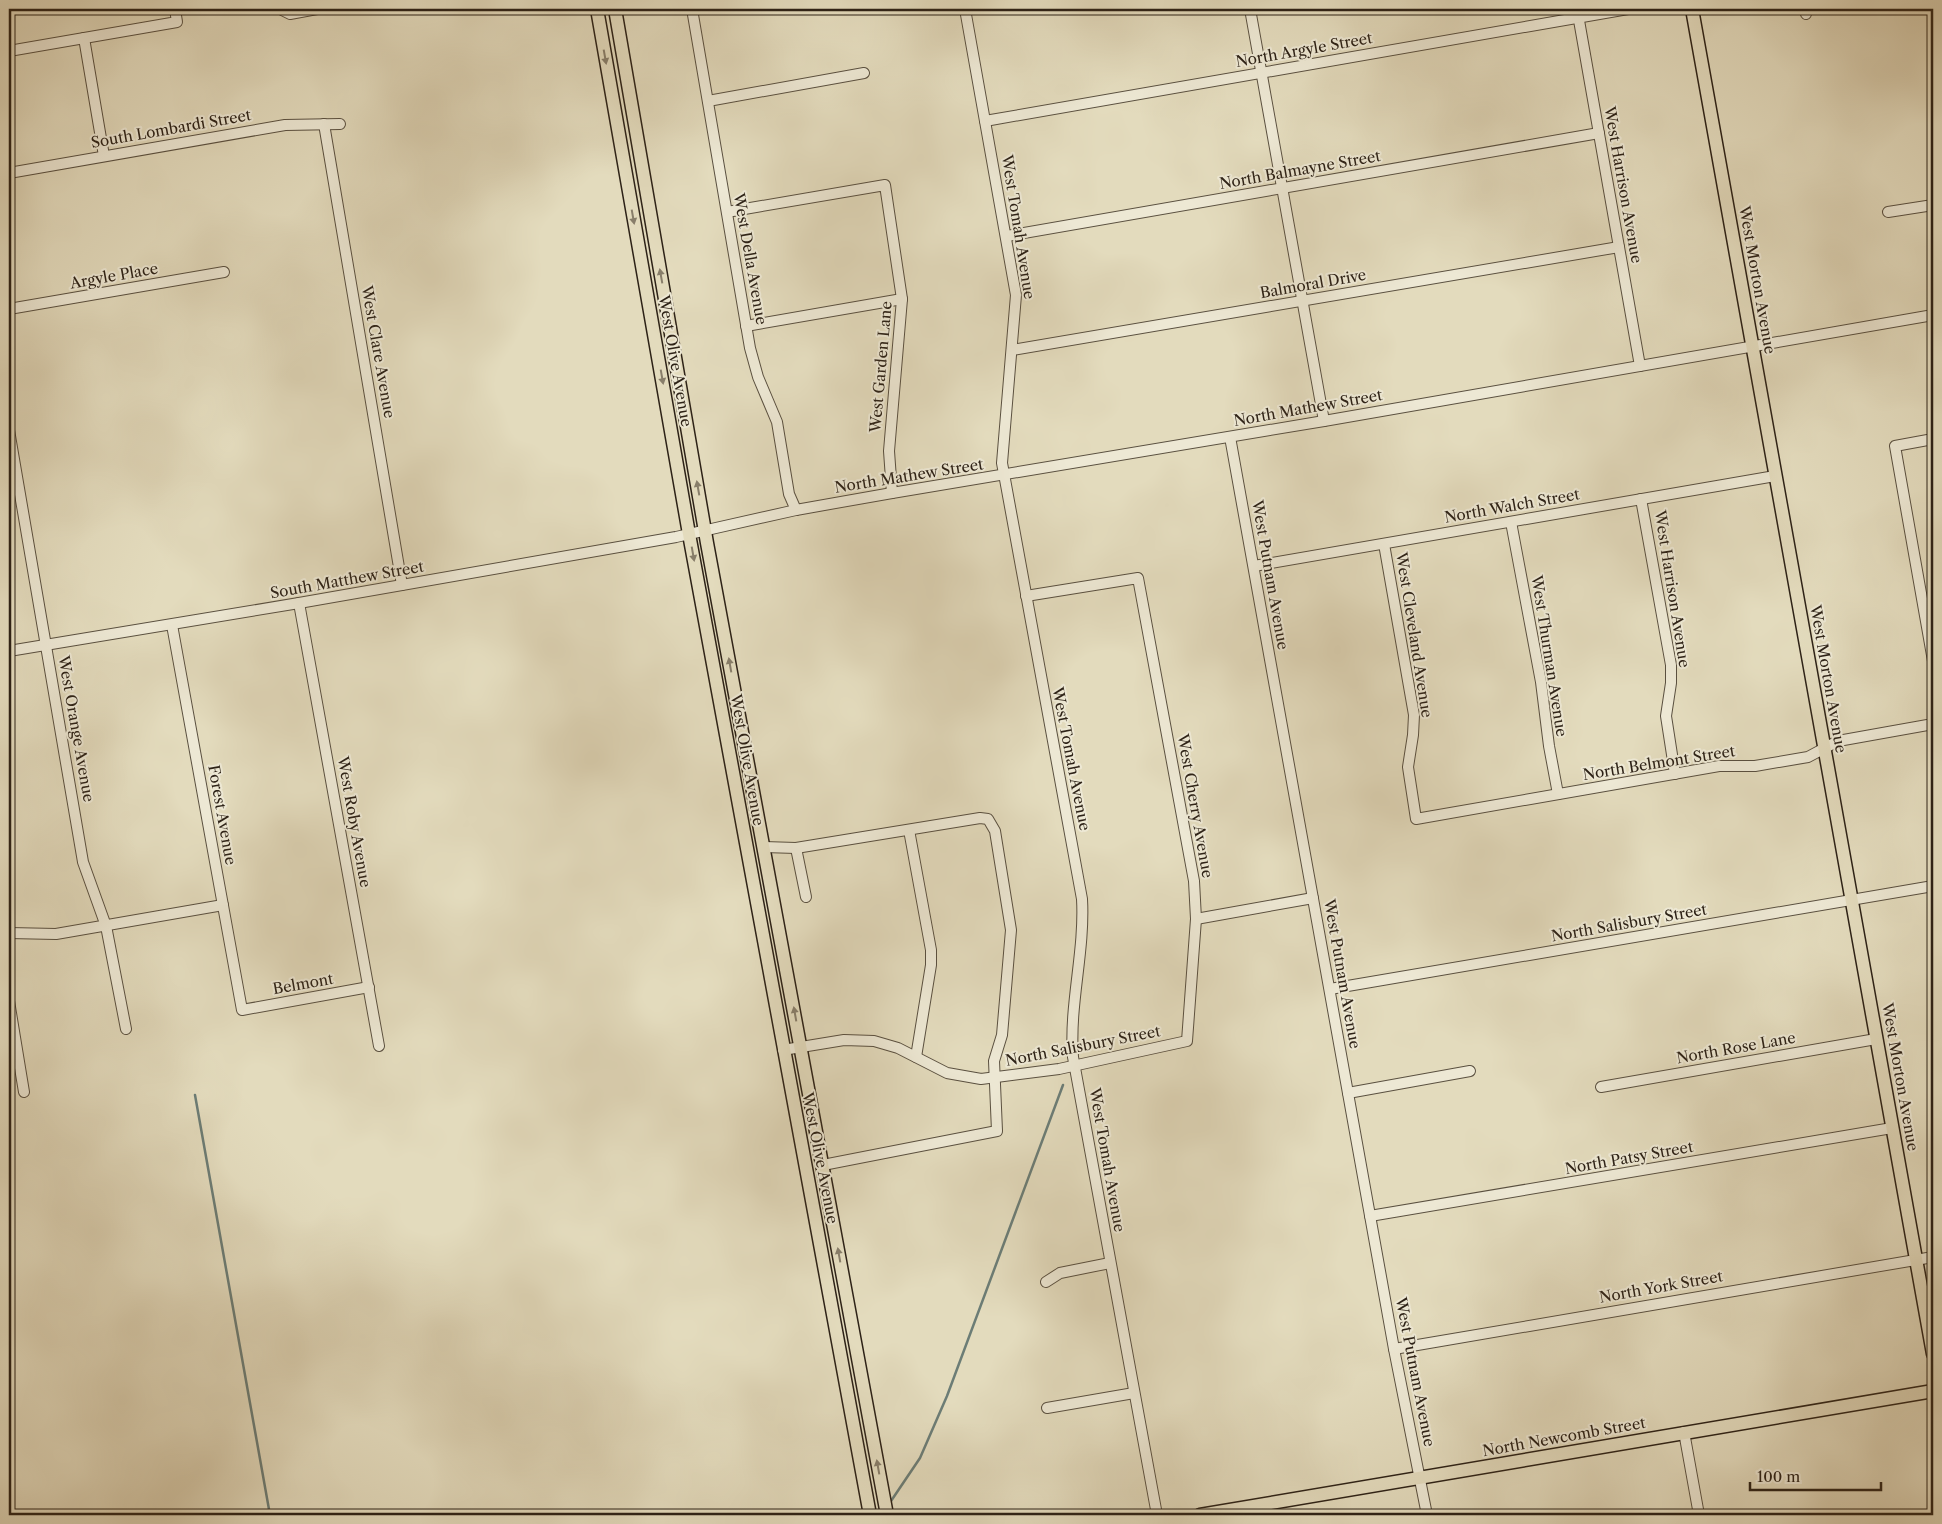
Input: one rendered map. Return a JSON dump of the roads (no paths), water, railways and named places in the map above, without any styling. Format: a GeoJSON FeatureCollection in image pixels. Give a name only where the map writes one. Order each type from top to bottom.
{"type":"FeatureCollection","features":[{"type":"Feature","properties":{"kind":"main road","name":"West Olive Avenue"},"geometry":{"type":"LineString","coordinates":[[598,9],[689,534],[870,1515]]}},
{"type":"Feature","properties":{"kind":"main road","name":"West Olive Avenue"},"geometry":{"type":"LineString","coordinates":[[615,9],[705,530],[887,1515]]}},
{"type":"Feature","properties":{"kind":"main road","name":"West Morton Avenue"},"geometry":{"type":"LineString","coordinates":[[1692,9],[1933,1354]]}},
{"type":"Feature","properties":{"kind":"main road","name":"North Newcomb Street"},"geometry":{"type":"LineString","coordinates":[[1200,1515],[1933,1391]]}},
{"type":"Feature","properties":{"kind":"street"},"geometry":{"type":"LineString","coordinates":[[9,51],[177,22],[175,9]]}},
{"type":"Feature","properties":{"kind":"street"},"geometry":{"type":"LineString","coordinates":[[280,9],[290,14],[317,9]]}},
{"type":"Feature","properties":{"kind":"street","name":"West Della Avenue"},"geometry":{"type":"LineString","coordinates":[[692,9],[746,326],[758,377],[778,422],[789,494],[796,510]]}},
{"type":"Feature","properties":{"kind":"street","name":"West Tomah Avenue"},"geometry":{"type":"LineString","coordinates":[[965,9],[1016,295],[1002,440],[1004,476],[1082,899],[1082,941],[1072,1028],[1074,1065],[1157,1515]]}},
{"type":"Feature","properties":{"kind":"street"},"geometry":{"type":"LineString","coordinates":[[1250,9],[1324,421]]}},
{"type":"Feature","properties":{"kind":"street","name":"North Argyle Street"},"geometry":{"type":"LineString","coordinates":[[986,121],[1578,13],[1628,9]]}},
{"type":"Feature","properties":{"kind":"street","name":"West Harrison Avenue"},"geometry":{"type":"LineString","coordinates":[[1578,13],[1640,366]]}},
{"type":"Feature","properties":{"kind":"street"},"geometry":{"type":"LineString","coordinates":[[84,38],[104,156]]}},
{"type":"Feature","properties":{"kind":"street"},"geometry":{"type":"LineString","coordinates":[[708,101],[864,73]]}},
{"type":"Feature","properties":{"kind":"street","name":"West Clare Avenue"},"geometry":{"type":"LineString","coordinates":[[324,124],[402,585]]}},
{"type":"Feature","properties":{"kind":"street","name":"South Lombardi Street"},"geometry":{"type":"LineString","coordinates":[[9,173],[284,125],[340,124]]}},
{"type":"Feature","properties":{"kind":"street","name":"North Balmayne Street"},"geometry":{"type":"LineString","coordinates":[[1006,236],[1598,133]]}},
{"type":"Feature","properties":{"kind":"street","name":"West Garden Lane"},"geometry":{"type":"LineString","coordinates":[[727,212],[885,185],[902,300],[888,451],[892,493]]}},
{"type":"Feature","properties":{"kind":"street"},"geometry":{"type":"LineString","coordinates":[[1888,212],[1933,205]]}},
{"type":"Feature","properties":{"kind":"street","name":"Balmoral Drive"},"geometry":{"type":"LineString","coordinates":[[1012,350],[1619,247]]}},
{"type":"Feature","properties":{"kind":"street","name":"Argyle Place"},"geometry":{"type":"LineString","coordinates":[[9,309],[224,272]]}},
{"type":"Feature","properties":{"kind":"street"},"geometry":{"type":"LineString","coordinates":[[746,326],[902,300]]}},
{"type":"Feature","properties":{"kind":"street","name":"North Mathew Street"},"geometry":{"type":"LineString","coordinates":[[689,534],[796,510],[892,493],[1004,476],[1933,315]]}},
{"type":"Feature","properties":{"kind":"street","name":"West Orange Avenue"},"geometry":{"type":"LineString","coordinates":[[9,430],[84,862],[106,926],[126,1029]]}},
{"type":"Feature","properties":{"kind":"street","name":"West Putnam Avenue"},"geometry":{"type":"LineString","coordinates":[[1230,437],[1394,1349],[1427,1515]]}},
{"type":"Feature","properties":{"kind":"street"},"geometry":{"type":"LineString","coordinates":[[1933,439],[1895,446],[1933,661]]}},
{"type":"Feature","properties":{"kind":"street","name":"North Walch Street"},"geometry":{"type":"LineString","coordinates":[[1254,566],[1775,476]]}},
{"type":"Feature","properties":{"kind":"street","name":"West Harrison Avenue"},"geometry":{"type":"LineString","coordinates":[[1641,499],[1670,665],[1671,683],[1666,716],[1675,774]]}},
{"type":"Feature","properties":{"kind":"street","name":"West Thurman Avenue"},"geometry":{"type":"LineString","coordinates":[[1511,522],[1541,682],[1549,746],[1558,794]]}},
{"type":"Feature","properties":{"kind":"street","name":"South Matthew Street"},"geometry":{"type":"LineString","coordinates":[[9,651],[172,625],[689,534]]}},
{"type":"Feature","properties":{"kind":"street","name":"West Cleveland Avenue"},"geometry":{"type":"LineString","coordinates":[[1384,544],[1414,715],[1414,735],[1408,767],[1416,819]]}},
{"type":"Feature","properties":{"kind":"street","name":"West Cherry Avenue"},"geometry":{"type":"LineString","coordinates":[[1026,596],[1138,578],[1193,869],[1196,919],[1187,1041]]}},
{"type":"Feature","properties":{"kind":"street","name":"West Roby Avenue"},"geometry":{"type":"LineString","coordinates":[[299,603],[380,1046]]}},
{"type":"Feature","properties":{"kind":"street","name":"Forest Avenue"},"geometry":{"type":"LineString","coordinates":[[172,625],[242,1010]]}},
{"type":"Feature","properties":{"kind":"street","name":"North Belmont Street"},"geometry":{"type":"LineString","coordinates":[[1416,819],[1719,766],[1772,763],[1808,757],[1838,740],[1933,724]]}},
{"type":"Feature","properties":{"kind":"street"},"geometry":{"type":"LineString","coordinates":[[764,847],[796,848],[980,818],[988,819],[995,831],[1011,940],[1002,1035],[994,1061],[997,1131],[823,1165]]}},
{"type":"Feature","properties":{"kind":"street"},"geometry":{"type":"LineString","coordinates":[[909,830],[931,950],[931,965],[916,1057]]}},
{"type":"Feature","properties":{"kind":"street"},"geometry":{"type":"LineString","coordinates":[[796,848],[806,897]]}},
{"type":"Feature","properties":{"kind":"street","name":"North Salisbury Street"},"geometry":{"type":"LineString","coordinates":[[1330,990],[1933,886]]}},
{"type":"Feature","properties":{"kind":"street"},"geometry":{"type":"LineString","coordinates":[[1196,919],[1313,898]]}},
{"type":"Feature","properties":{"kind":"street"},"geometry":{"type":"LineString","coordinates":[[9,933],[56,934],[223,905]]}},
{"type":"Feature","properties":{"kind":"street","name":"Belmont"},"geometry":{"type":"LineString","coordinates":[[242,1010],[369,987]]}},
{"type":"Feature","properties":{"kind":"street"},"geometry":{"type":"LineString","coordinates":[[9,1001],[24,1092]]}},
{"type":"Feature","properties":{"kind":"street","name":"North Rose Lane"},"geometry":{"type":"LineString","coordinates":[[1601,1086],[1876,1039]]}},
{"type":"Feature","properties":{"kind":"street","name":"North Salisbury Street"},"geometry":{"type":"LineString","coordinates":[[783,1050],[863,1040],[898,1048],[938,1069],[956,1076],[973,1079],[994,1078],[1074,1065],[1187,1041]]}},
{"type":"Feature","properties":{"kind":"street"},"geometry":{"type":"LineString","coordinates":[[1348,1094],[1470,1071]]}},
{"type":"Feature","properties":{"kind":"street","name":"North Patsy Street"},"geometry":{"type":"LineString","coordinates":[[1370,1216],[1892,1128]]}},
{"type":"Feature","properties":{"kind":"street","name":"North York Street"},"geometry":{"type":"LineString","coordinates":[[1394,1349],[1933,1257]]}},
{"type":"Feature","properties":{"kind":"street"},"geometry":{"type":"LineString","coordinates":[[1046,1282],[1060,1273],[1110,1262]]}},
{"type":"Feature","properties":{"kind":"street"},"geometry":{"type":"LineString","coordinates":[[1047,1408],[1134,1393]]}},
{"type":"Feature","properties":{"kind":"street"},"geometry":{"type":"LineString","coordinates":[[1684,1432],[1698,1515]]}},
{"type":"Feature","properties":{"kind":"waterway"},"geometry":{"type":"LineString","coordinates":[[889,1504],[920,1458],[947,1396],[1063,1085]]}},
{"type":"Feature","properties":{"kind":"waterway"},"geometry":{"type":"LineString","coordinates":[[195,1095],[270,1515]]}}]}
